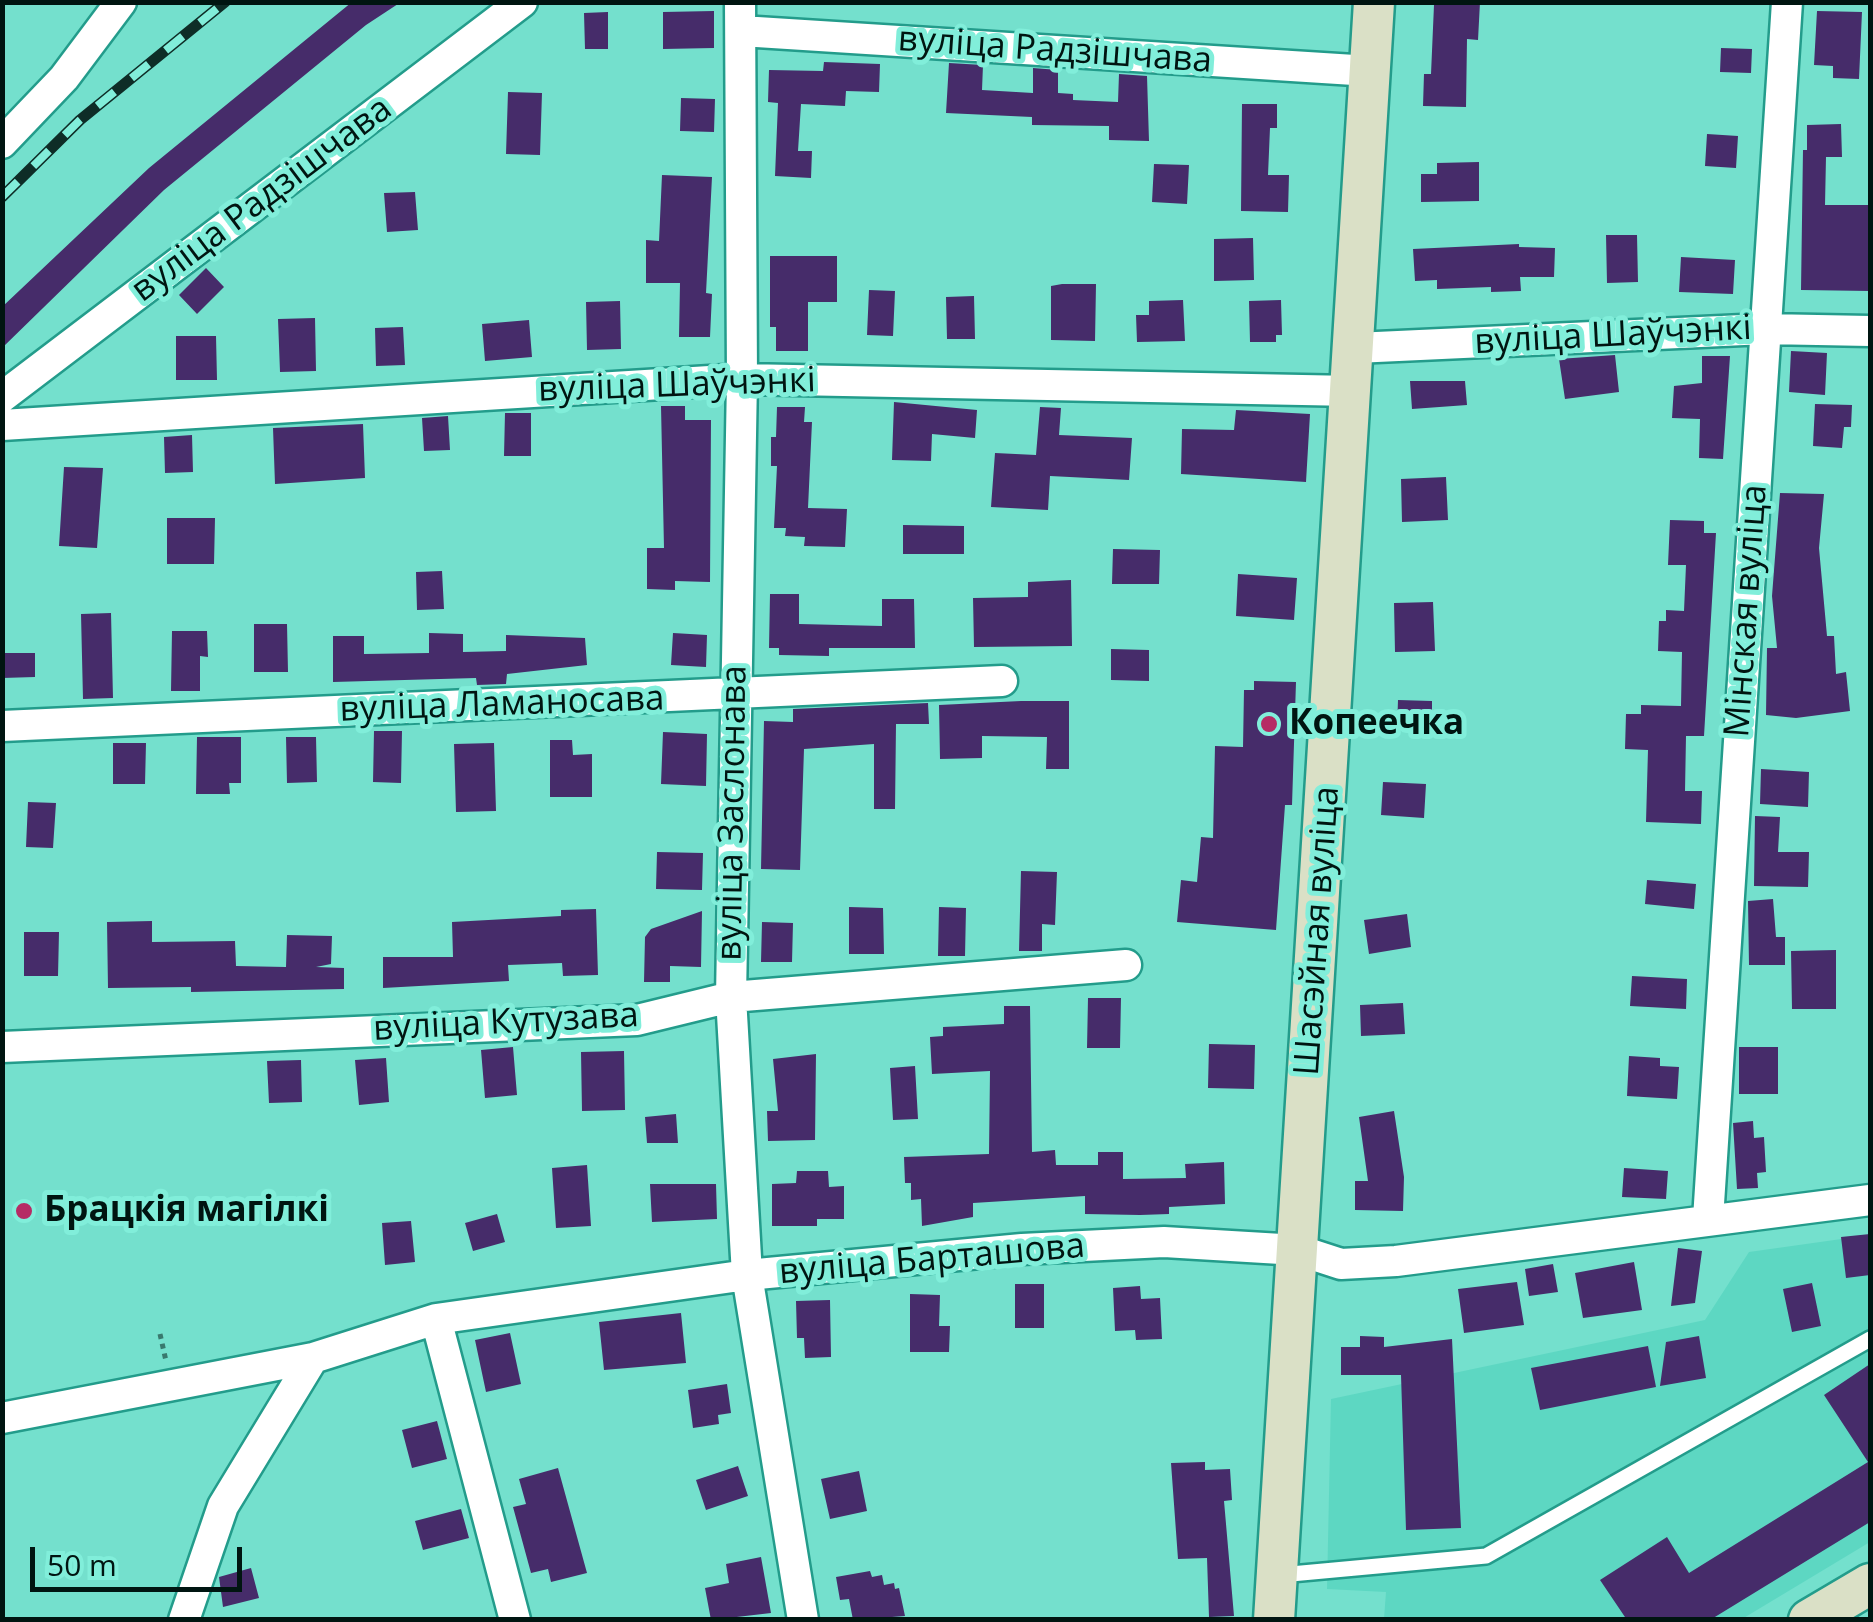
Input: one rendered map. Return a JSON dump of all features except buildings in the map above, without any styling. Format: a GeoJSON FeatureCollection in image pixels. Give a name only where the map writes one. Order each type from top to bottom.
{"type":"FeatureCollection","features":[{"type":"Feature","properties":{"kind":"main road","name":"Шасэйная вуліца"},"geometry":{"type":"LineString","coordinates":[[1274,1620],[1356,348],[1374,2]]}},
{"type":"Feature","properties":{"kind":"main road"},"geometry":{"type":"LineString","coordinates":[[1808,1620],[1870,1584]]}},
{"type":"Feature","properties":{"kind":"street"},"geometry":{"type":"LineString","coordinates":[[2,142],[64,78],[121,2]]}},
{"type":"Feature","properties":{"kind":"street","name":"вуліца Радзішчава"},"geometry":{"type":"LineString","coordinates":[[2,397],[522,2]]}},
{"type":"Feature","properties":{"kind":"street","name":"Мінская вуліца"},"geometry":{"type":"LineString","coordinates":[[1708,1218],[1787,2]]}},
{"type":"Feature","properties":{"kind":"street","name":"вуліца Радзішчава"},"geometry":{"type":"LineString","coordinates":[[740,16],[1370,71]]}},
{"type":"Feature","properties":{"kind":"street","name":"вуліца Заслонава"},"geometry":{"type":"LineString","coordinates":[[740,16],[742,378],[731,996],[748,1275],[804,1620]]}},
{"type":"Feature","properties":{"kind":"street","name":"вуліца Шаўчэнкі"},"geometry":{"type":"LineString","coordinates":[[1356,348],[1765,329],[1870,331]]}},
{"type":"Feature","properties":{"kind":"street","name":"вуліца Шаўчэнкі"},"geometry":{"type":"LineString","coordinates":[[2,425],[742,378],[1353,391]]}},
{"type":"Feature","properties":{"kind":"street","name":"вуліца Ламаносава"},"geometry":{"type":"LineString","coordinates":[[2,726],[1002,681]]}},
{"type":"Feature","properties":{"kind":"street","name":"вуліца Кутузава"},"geometry":{"type":"LineString","coordinates":[[2,1047],[638,1020],[731,996],[1126,965]]}},
{"type":"Feature","properties":{"kind":"street","name":"вуліца Барташова"},"geometry":{"type":"LineString","coordinates":[[2,1418],[313,1358],[436,1319],[748,1275],[1022,1249],[1164,1242],[1298,1250],[1341,1264],[1396,1261],[1870,1200]]}},
{"type":"Feature","properties":{"kind":"street"},"geometry":{"type":"LineString","coordinates":[[436,1319],[515,1620]]}},
{"type":"Feature","properties":{"kind":"street"},"geometry":{"type":"LineString","coordinates":[[184,1620],[223,1506],[313,1358]]}},
{"type":"Feature","properties":{"kind":"lane"},"geometry":{"type":"LineString","coordinates":[[1276,1576],[1486,1556],[1870,1339]]}},
{"type":"Feature","properties":{"kind":"shaded area"},"geometry":{"type":"Polygon","coordinates":[[[1870,1235],[1870,1542],[1742,1619],[1384,1619],[1386,1592],[1327,1589],[1331,1399],[1705,1320],[1749,1252],[1870,1235]]]}},
{"type":"Feature","properties":{"kind":"railway"},"geometry":{"type":"LineString","coordinates":[[2,197],[80,120],[225,2]]}},
{"type":"Feature","properties":{"kind":"place","name":"Копеечка"},"geometry":{"type":"Point","coordinates":[1269,724]}},
{"type":"Feature","properties":{"kind":"place","name":"Брацкія магілкі"},"geometry":{"type":"Point","coordinates":[24,1211]}}]}
